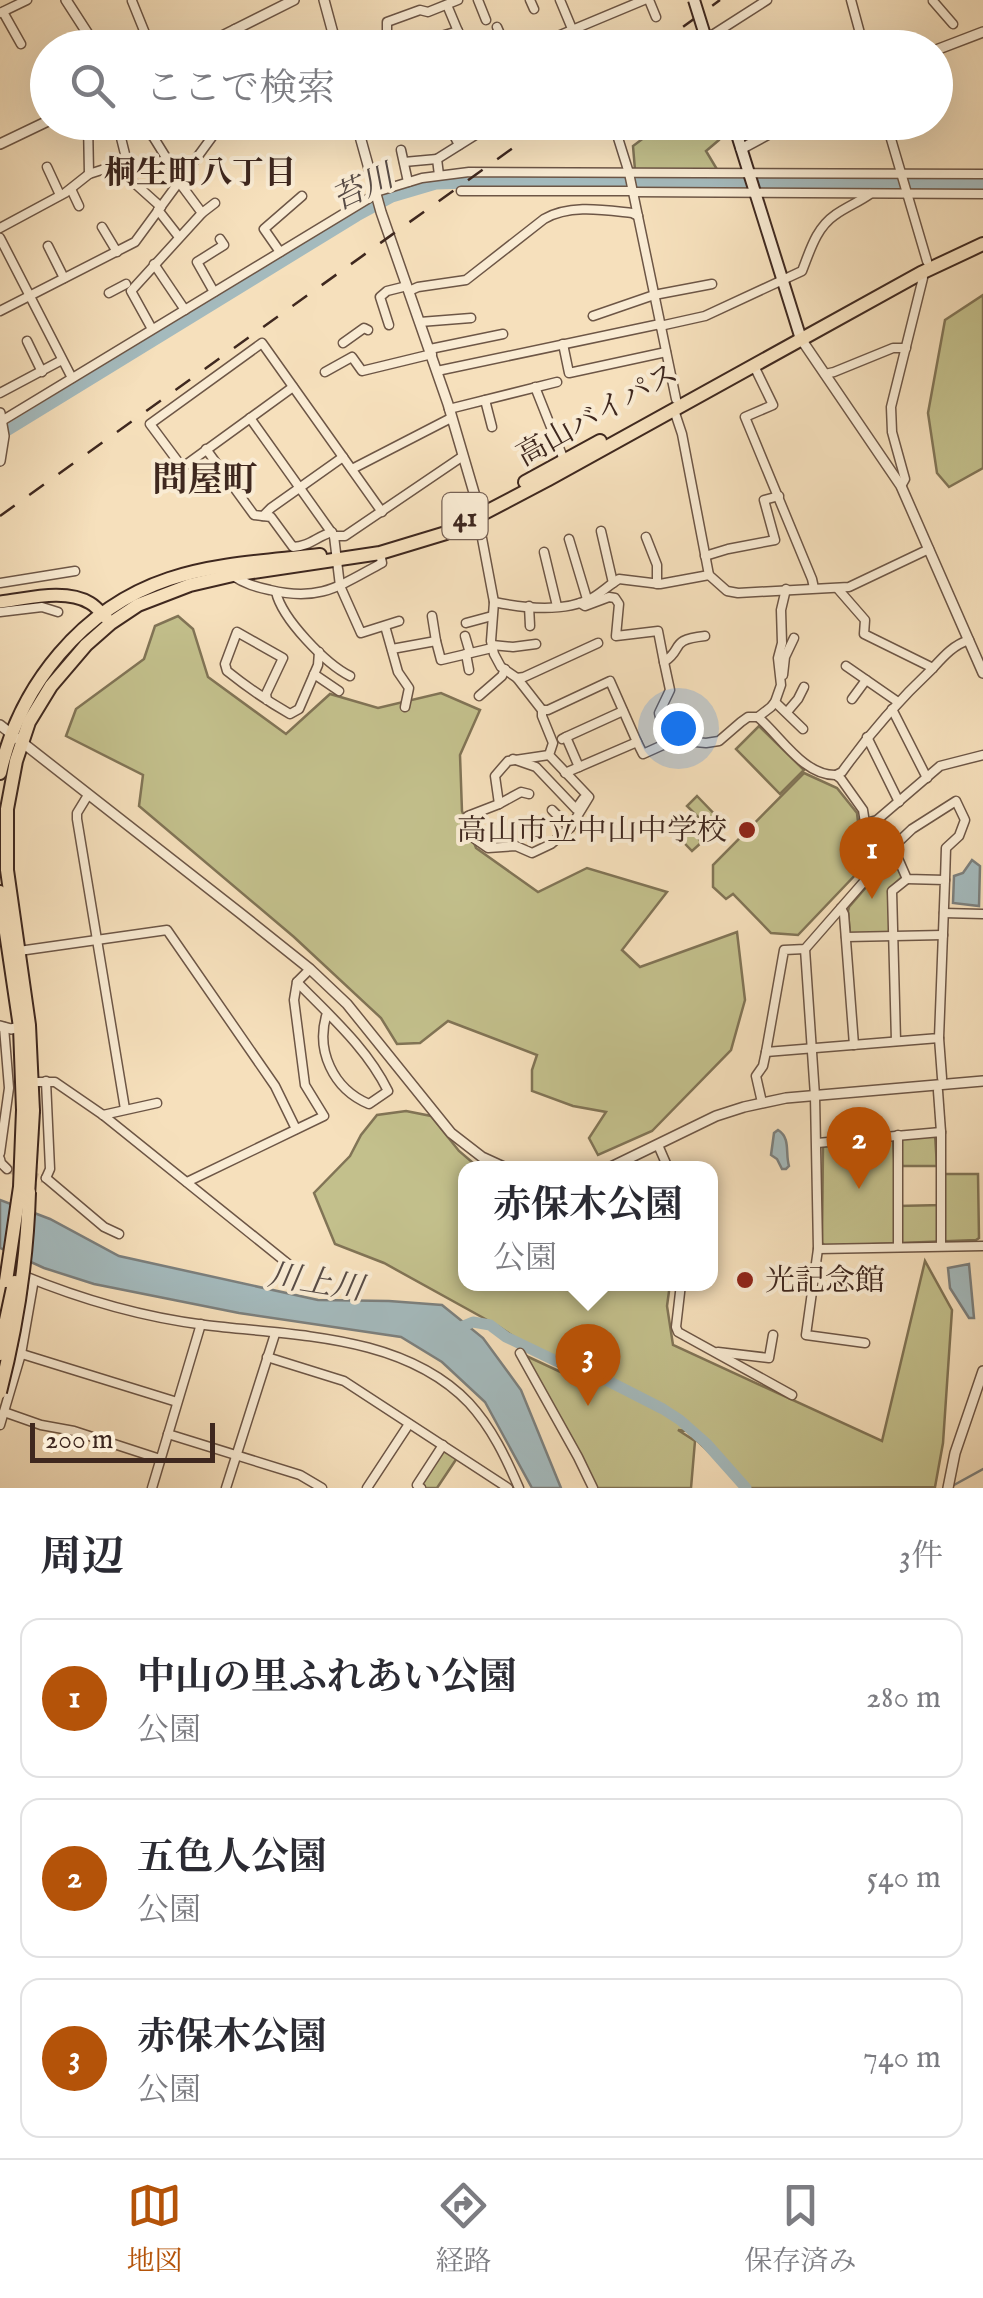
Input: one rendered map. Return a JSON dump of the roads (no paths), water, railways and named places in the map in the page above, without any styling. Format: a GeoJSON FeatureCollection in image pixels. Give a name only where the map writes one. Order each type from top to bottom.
{"type":"FeatureCollection","features":[{"type":"Feature","properties":{"kind":"highway","name":"高山バイパス"},"geometry":{"type":"LineString","coordinates":[[106,619],[150,586],[190,573],[380,553],[436,537],[983,236]]}},
{"type":"Feature","properties":{"kind":"highway","name":"高山バイパス"},"geometry":{"type":"LineString","coordinates":[[924,267],[983,244]]}},
{"type":"Feature","properties":{"kind":"highway","name":"高山バイパス"},"geometry":{"type":"LineString","coordinates":[[106,619],[172,590],[403,540],[478,513],[564,460],[675,404]]}},
{"type":"Feature","properties":{"kind":"highway","name":"41"},"geometry":{"type":"LineString","coordinates":[[0,773],[11,734],[34,713],[106,619]]}},
{"type":"Feature","properties":{"kind":"highway","name":"41"},"geometry":{"type":"LineString","coordinates":[[0,1310],[28,1111],[39,1082],[7,870],[11,734]]}},
{"type":"Feature","properties":{"kind":"highway","name":"41"},"geometry":{"type":"LineString","coordinates":[[0,892],[20,1027],[28,1111],[29,1192],[23,1285],[0,1392]]}},
{"type":"Feature","properties":{"kind":"highway","name":"41"},"geometry":{"type":"LineString","coordinates":[[0,1350],[4,1274],[29,1192]]}},
{"type":"Feature","properties":{"kind":"main road"},"geometry":{"type":"LineString","coordinates":[[694,0],[697,30]]}},
{"type":"Feature","properties":{"kind":"main road"},"geometry":{"type":"LineString","coordinates":[[738,140],[800,336]]}},
{"type":"Feature","properties":{"kind":"main road"},"geometry":{"type":"LineString","coordinates":[[0,602],[66,596],[89,602],[106,619]]}},
{"type":"Feature","properties":{"kind":"street"},"geometry":{"type":"LineString","coordinates":[[21,44],[1,13],[27,0]]}},
{"type":"Feature","properties":{"kind":"street"},"geometry":{"type":"LineString","coordinates":[[66,0],[85,30]]}},
{"type":"Feature","properties":{"kind":"street"},"geometry":{"type":"LineString","coordinates":[[236,30],[294,0]]}},
{"type":"Feature","properties":{"kind":"street"},"geometry":{"type":"LineString","coordinates":[[324,0],[332,30]]}},
{"type":"Feature","properties":{"kind":"street"},"geometry":{"type":"LineString","coordinates":[[478,0],[486,20]]}},
{"type":"Feature","properties":{"kind":"street"},"geometry":{"type":"LineString","coordinates":[[560,0],[572,30],[647,0],[656,16]]}},
{"type":"Feature","properties":{"kind":"street"},"geometry":{"type":"LineString","coordinates":[[721,30],[766,0]]}},
{"type":"Feature","properties":{"kind":"street"},"geometry":{"type":"LineString","coordinates":[[851,0],[859,30]]}},
{"type":"Feature","properties":{"kind":"street"},"geometry":{"type":"LineString","coordinates":[[132,1],[144,30]]}},
{"type":"Feature","properties":{"kind":"street"},"geometry":{"type":"LineString","coordinates":[[933,1],[952,24]]}},
{"type":"Feature","properties":{"kind":"street"},"geometry":{"type":"LineString","coordinates":[[387,30],[387,22],[454,2],[458,30]]}},
{"type":"Feature","properties":{"kind":"street"},"geometry":{"type":"LineString","coordinates":[[953,43],[983,32]]}},
{"type":"Feature","properties":{"kind":"street"},"geometry":{"type":"LineString","coordinates":[[0,144],[30,130]]}},
{"type":"Feature","properties":{"kind":"street"},"geometry":{"type":"LineString","coordinates":[[88,140],[89,174]]}},
{"type":"Feature","properties":{"kind":"street"},"geometry":{"type":"LineString","coordinates":[[0,228],[60,196],[89,174],[117,166],[126,158],[122,140]]}},
{"type":"Feature","properties":{"kind":"street"},"geometry":{"type":"LineString","coordinates":[[154,140],[202,213]]}},
{"type":"Feature","properties":{"kind":"street"},"geometry":{"type":"LineString","coordinates":[[0,311],[135,242],[209,140]]}},
{"type":"Feature","properties":{"kind":"street"},"geometry":{"type":"LineString","coordinates":[[361,140],[381,212],[464,456],[494,602],[492,646],[496,660],[542,710],[553,742],[549,754]]}},
{"type":"Feature","properties":{"kind":"street"},"geometry":{"type":"LineString","coordinates":[[456,140],[459,145]]}},
{"type":"Feature","properties":{"kind":"street"},"geometry":{"type":"LineString","coordinates":[[404,162],[437,159],[467,140]]}},
{"type":"Feature","properties":{"kind":"street"},"geometry":{"type":"LineString","coordinates":[[619,140],[630,174],[709,575],[730,592],[838,589],[929,549]]}},
{"type":"Feature","properties":{"kind":"street"},"geometry":{"type":"LineString","coordinates":[[741,149],[758,140]]}},
{"type":"Feature","properties":{"kind":"street"},"geometry":{"type":"LineString","coordinates":[[891,140],[924,267],[891,407],[892,432],[905,479],[901,486]]}},
{"type":"Feature","properties":{"kind":"street"},"geometry":{"type":"LineString","coordinates":[[401,150],[408,182]]}},
{"type":"Feature","properties":{"kind":"street"},"geometry":{"type":"LineString","coordinates":[[437,159],[439,175]]}},
{"type":"Feature","properties":{"kind":"street"},"geometry":{"type":"LineString","coordinates":[[47,167],[60,196]]}},
{"type":"Feature","properties":{"kind":"street"},"geometry":{"type":"LineString","coordinates":[[0,461],[1,420],[376,194],[408,182],[469,172],[983,174]]}},
{"type":"Feature","properties":{"kind":"street"},"geometry":{"type":"LineString","coordinates":[[132,181],[160,208],[179,237]]}},
{"type":"Feature","properties":{"kind":"street"},"geometry":{"type":"LineString","coordinates":[[71,189],[80,206]]}},
{"type":"Feature","properties":{"kind":"street"},"geometry":{"type":"LineString","coordinates":[[462,191],[983,194]]}},
{"type":"Feature","properties":{"kind":"street"},"geometry":{"type":"LineString","coordinates":[[437,371],[704,316],[802,271],[816,236],[826,223],[871,193]]}},
{"type":"Feature","properties":{"kind":"street"},"geometry":{"type":"LineString","coordinates":[[280,252],[264,228],[302,196]]}},
{"type":"Feature","properties":{"kind":"street"},"geometry":{"type":"LineString","coordinates":[[109,293],[129,288],[214,203]]}},
{"type":"Feature","properties":{"kind":"street"},"geometry":{"type":"LineString","coordinates":[[390,325],[380,297],[387,292],[454,284],[471,278],[555,213],[594,210],[638,216]]}},
{"type":"Feature","properties":{"kind":"street"},"geometry":{"type":"LineString","coordinates":[[102,227],[117,252]]}},
{"type":"Feature","properties":{"kind":"street"},"geometry":{"type":"LineString","coordinates":[[0,238],[72,378]]}},
{"type":"Feature","properties":{"kind":"street"},"geometry":{"type":"LineString","coordinates":[[214,292],[197,262],[224,245],[220,238]]}},
{"type":"Feature","properties":{"kind":"street"},"geometry":{"type":"LineString","coordinates":[[48,246],[64,278]]}},
{"type":"Feature","properties":{"kind":"street"},"geometry":{"type":"LineString","coordinates":[[154,264],[185,310]]}},
{"type":"Feature","properties":{"kind":"street"},"geometry":{"type":"LineString","coordinates":[[121,275],[152,329]]}},
{"type":"Feature","properties":{"kind":"street"},"geometry":{"type":"LineString","coordinates":[[594,316],[654,295],[712,284]]}},
{"type":"Feature","properties":{"kind":"street"},"geometry":{"type":"LineString","coordinates":[[420,322],[471,318]]}},
{"type":"Feature","properties":{"kind":"street"},"geometry":{"type":"LineString","coordinates":[[368,330],[364,328],[342,340],[362,370],[503,334]]}},
{"type":"Feature","properties":{"kind":"street"},"geometry":{"type":"LineString","coordinates":[[800,336],[901,486],[983,673]]}},
{"type":"Feature","properties":{"kind":"street"},"geometry":{"type":"LineString","coordinates":[[27,341],[42,372]]}},
{"type":"Feature","properties":{"kind":"street"},"geometry":{"type":"LineString","coordinates":[[294,387],[179,469],[150,424],[262,343],[294,387],[343,456],[382,512]]}},
{"type":"Feature","properties":{"kind":"street"},"geometry":{"type":"LineString","coordinates":[[563,344],[568,372],[666,352]]}},
{"type":"Feature","properties":{"kind":"street"},"geometry":{"type":"LineString","coordinates":[[825,374],[893,348],[906,348]]}},
{"type":"Feature","properties":{"kind":"street"},"geometry":{"type":"LineString","coordinates":[[325,372],[352,357]]}},
{"type":"Feature","properties":{"kind":"street"},"geometry":{"type":"LineString","coordinates":[[0,394],[62,360]]}},
{"type":"Feature","properties":{"kind":"street"},"geometry":{"type":"LineString","coordinates":[[756,370],[773,405],[745,417],[814,588]]}},
{"type":"Feature","properties":{"kind":"street"},"geometry":{"type":"LineString","coordinates":[[352,469],[450,413],[484,400],[557,382]]}},
{"type":"Feature","properties":{"kind":"street"},"geometry":{"type":"LineString","coordinates":[[535,387],[564,460]]}},
{"type":"Feature","properties":{"kind":"street"},"geometry":{"type":"LineString","coordinates":[[484,400],[492,426]]}},
{"type":"Feature","properties":{"kind":"street"},"geometry":{"type":"LineString","coordinates":[[250,418],[332,534],[340,586],[361,633],[399,622]]}},
{"type":"Feature","properties":{"kind":"street"},"geometry":{"type":"LineString","coordinates":[[206,449],[254,516],[271,518],[293,547],[305,547],[321,535],[345,536],[464,456]]}},
{"type":"Feature","properties":{"kind":"street"},"geometry":{"type":"LineString","coordinates":[[263,516],[343,456]]}},
{"type":"Feature","properties":{"kind":"street"},"geometry":{"type":"LineString","coordinates":[[705,556],[775,540],[764,500],[779,496]]}},
{"type":"Feature","properties":{"kind":"street"},"geometry":{"type":"LineString","coordinates":[[600,531],[613,583]]}},
{"type":"Feature","properties":{"kind":"street"},"geometry":{"type":"LineString","coordinates":[[646,537],[656,565],[657,584]]}},
{"type":"Feature","properties":{"kind":"street"},"geometry":{"type":"LineString","coordinates":[[569,539],[585,606],[614,598],[619,604],[616,636],[658,632],[670,690],[659,714],[663,730]]}},
{"type":"Feature","properties":{"kind":"street"},"geometry":{"type":"LineString","coordinates":[[544,552],[557,606]]}},
{"type":"Feature","properties":{"kind":"street"},"geometry":{"type":"LineString","coordinates":[[232,575],[246,585],[307,596],[340,586],[382,563],[380,553]]}},
{"type":"Feature","properties":{"kind":"street"},"geometry":{"type":"LineString","coordinates":[[0,584],[74,571]]}},
{"type":"Feature","properties":{"kind":"street"},"geometry":{"type":"LineString","coordinates":[[494,602],[557,606],[584,601],[618,579],[657,584],[709,575]]}},
{"type":"Feature","properties":{"kind":"street"},"geometry":{"type":"LineString","coordinates":[[780,685],[781,610],[786,589]]}},
{"type":"Feature","properties":{"kind":"street"},"geometry":{"type":"LineString","coordinates":[[838,589],[865,620],[864,634],[932,668]]}},
{"type":"Feature","properties":{"kind":"street"},"geometry":{"type":"LineString","coordinates":[[276,592],[279,603],[304,636],[350,676]]}},
{"type":"Feature","properties":{"kind":"street"},"geometry":{"type":"LineString","coordinates":[[529,606],[530,626]]}},
{"type":"Feature","properties":{"kind":"street"},"geometry":{"type":"LineString","coordinates":[[0,612],[42,607],[58,612]]}},
{"type":"Feature","properties":{"kind":"street"},"geometry":{"type":"LineString","coordinates":[[432,616],[441,660],[492,646],[536,644]]}},
{"type":"Feature","properties":{"kind":"street"},"geometry":{"type":"LineString","coordinates":[[466,622],[492,616]]}},
{"type":"Feature","properties":{"kind":"street"},"geometry":{"type":"LineString","coordinates":[[386,626],[398,672],[409,688],[405,707]]}},
{"type":"Feature","properties":{"kind":"street"},"geometry":{"type":"LineString","coordinates":[[266,700],[283,658],[238,632],[226,670],[266,700],[293,714],[299,709],[320,652]]}},
{"type":"Feature","properties":{"kind":"street"},"geometry":{"type":"LineString","coordinates":[[758,717],[812,770],[836,775],[932,668],[959,643],[983,634]]}},
{"type":"Feature","properties":{"kind":"street"},"geometry":{"type":"LineString","coordinates":[[466,636],[469,670]]}},
{"type":"Feature","properties":{"kind":"street"},"geometry":{"type":"LineString","coordinates":[[664,662],[682,640],[704,636]]}},
{"type":"Feature","properties":{"kind":"street"},"geometry":{"type":"LineString","coordinates":[[542,710],[610,681],[643,754],[678,739],[714,742],[776,702],[785,658],[794,638]]}},
{"type":"Feature","properties":{"kind":"street"},"geometry":{"type":"LineString","coordinates":[[392,649],[436,641]]}},
{"type":"Feature","properties":{"kind":"street"},"geometry":{"type":"LineString","coordinates":[[516,678],[598,643]]}},
{"type":"Feature","properties":{"kind":"street"},"geometry":{"type":"LineString","coordinates":[[846,666],[895,705],[927,778]]}},
{"type":"Feature","properties":{"kind":"street"},"geometry":{"type":"LineString","coordinates":[[480,696],[505,670]]}},
{"type":"Feature","properties":{"kind":"street"},"geometry":{"type":"LineString","coordinates":[[314,674],[339,691]]}},
{"type":"Feature","properties":{"kind":"street"},"geometry":{"type":"LineString","coordinates":[[852,699],[866,680]]}},
{"type":"Feature","properties":{"kind":"street"},"geometry":{"type":"LineString","coordinates":[[786,712],[798,700],[804,686]]}},
{"type":"Feature","properties":{"kind":"street"},"geometry":{"type":"LineString","coordinates":[[776,702],[803,729]]}},
{"type":"Feature","properties":{"kind":"street"},"geometry":{"type":"LineString","coordinates":[[553,742],[624,711]]}},
{"type":"Feature","properties":{"kind":"street"},"geometry":{"type":"LineString","coordinates":[[11,734],[310,969],[347,1004],[451,1133],[491,1161]]}},
{"type":"Feature","properties":{"kind":"street"},"geometry":{"type":"LineString","coordinates":[[566,737],[579,768]]}},
{"type":"Feature","properties":{"kind":"street"},"geometry":{"type":"LineString","coordinates":[[867,737],[898,802]]}},
{"type":"Feature","properties":{"kind":"street"},"geometry":{"type":"LineString","coordinates":[[565,773],[638,742]]}},
{"type":"Feature","properties":{"kind":"street"},"geometry":{"type":"LineString","coordinates":[[500,804],[495,776],[508,761],[549,754]]}},
{"type":"Feature","properties":{"kind":"street"},"geometry":{"type":"LineString","coordinates":[[529,794],[520,792],[468,816],[476,839],[488,848],[516,846],[532,853],[570,828],[589,797],[549,754]]}},
{"type":"Feature","properties":{"kind":"street"},"geometry":{"type":"LineString","coordinates":[[866,823],[876,820],[940,766],[983,756]]}},
{"type":"Feature","properties":{"kind":"street"},"geometry":{"type":"LineString","coordinates":[[513,759],[536,767],[576,808],[586,795]]}},
{"type":"Feature","properties":{"kind":"street"},"geometry":{"type":"LineString","coordinates":[[761,1098],[756,1076],[763,1066],[784,950],[805,948],[868,877],[870,848],[864,810],[836,775]]}},
{"type":"Feature","properties":{"kind":"street"},"geometry":{"type":"LineString","coordinates":[[88,795],[77,819],[124,1109]]}},
{"type":"Feature","properties":{"kind":"street"},"geometry":{"type":"LineString","coordinates":[[870,848],[893,848],[927,818],[956,802],[964,820],[959,836],[946,848],[939,1038],[942,1078]]}},
{"type":"Feature","properties":{"kind":"street"},"geometry":{"type":"LineString","coordinates":[[552,810],[570,828]]}},
{"type":"Feature","properties":{"kind":"street"},"geometry":{"type":"LineString","coordinates":[[893,848],[907,879]]}},
{"type":"Feature","properties":{"kind":"street"},"geometry":{"type":"LineString","coordinates":[[896,1041],[892,892],[907,879],[945,880]]}},
{"type":"Feature","properties":{"kind":"street"},"geometry":{"type":"LineString","coordinates":[[841,908],[854,1045]]}},
{"type":"Feature","properties":{"kind":"street"},"geometry":{"type":"LineString","coordinates":[[944,913],[983,914]]}},
{"type":"Feature","properties":{"kind":"street"},"geometry":{"type":"LineString","coordinates":[[19,951],[167,930],[274,1086],[296,1129]]}},
{"type":"Feature","properties":{"kind":"street"},"geometry":{"type":"LineString","coordinates":[[846,937],[943,935]]}},
{"type":"Feature","properties":{"kind":"street"},"geometry":{"type":"LineString","coordinates":[[805,948],[817,1142],[818,1249],[806,1335],[866,1343]]}},
{"type":"Feature","properties":{"kind":"street"},"geometry":{"type":"LineString","coordinates":[[187,1182],[324,1116],[305,1085],[294,1000],[298,982],[310,969]]}},
{"type":"Feature","properties":{"kind":"street"},"geometry":{"type":"LineString","coordinates":[[298,982],[360,1048],[388,1091],[369,1104],[351,1096],[328,1066],[322,1030],[327,1013]]}},
{"type":"Feature","properties":{"kind":"street"},"geometry":{"type":"LineString","coordinates":[[7,1169],[0,1163],[3,1106],[9,1088],[2,1026],[20,1027]]}},
{"type":"Feature","properties":{"kind":"street"},"geometry":{"type":"LineString","coordinates":[[766,1052],[939,1038]]}},
{"type":"Feature","properties":{"kind":"street"},"geometry":{"type":"LineString","coordinates":[[119,1234],[45,1179],[50,1169],[39,1082],[55,1082],[102,1114],[297,1272]]}},
{"type":"Feature","properties":{"kind":"street"},"geometry":{"type":"LineString","coordinates":[[624,1161],[729,1111],[775,1100],[983,1082]]}},
{"type":"Feature","properties":{"kind":"street"},"geometry":{"type":"LineString","coordinates":[[938,1091],[940,1246]]}},
{"type":"Feature","properties":{"kind":"street"},"geometry":{"type":"LineString","coordinates":[[102,1114],[157,1103]]}},
{"type":"Feature","properties":{"kind":"street"},"geometry":{"type":"LineString","coordinates":[[817,1142],[941,1132]]}},
{"type":"Feature","properties":{"kind":"street"},"geometry":{"type":"LineString","coordinates":[[898,1135],[898,1247]]}},
{"type":"Feature","properties":{"kind":"street"},"geometry":{"type":"LineString","coordinates":[[658,1145],[665,1161]]}},
{"type":"Feature","properties":{"kind":"street"},"geometry":{"type":"LineString","coordinates":[[818,1249],[983,1246]]}},
{"type":"Feature","properties":{"kind":"street"},"geometry":{"type":"LineString","coordinates":[[4,1274],[60,1294],[67,1292]]}},
{"type":"Feature","properties":{"kind":"street"},"geometry":{"type":"LineString","coordinates":[[4,1274],[120,1308],[201,1324],[332,1340],[403,1360],[459,1394],[481,1417],[513,1475],[514,1488]]}},
{"type":"Feature","properties":{"kind":"street"},"geometry":{"type":"LineString","coordinates":[[0,1425],[20,1354],[33,1285]]}},
{"type":"Feature","properties":{"kind":"street"},"geometry":{"type":"LineString","coordinates":[[681,1291],[678,1332],[792,1396]]}},
{"type":"Feature","properties":{"kind":"street"},"geometry":{"type":"LineString","coordinates":[[152,1488],[201,1324]]}},
{"type":"Feature","properties":{"kind":"street"},"geometry":{"type":"LineString","coordinates":[[226,1488],[275,1334]]}},
{"type":"Feature","properties":{"kind":"street"},"geometry":{"type":"LineString","coordinates":[[713,1352],[769,1358],[773,1335]]}},
{"type":"Feature","properties":{"kind":"street"},"geometry":{"type":"LineString","coordinates":[[0,1350],[177,1402]]}},
{"type":"Feature","properties":{"kind":"street"},"geometry":{"type":"LineString","coordinates":[[520,1353],[593,1488]]}},
{"type":"Feature","properties":{"kind":"street"},"geometry":{"type":"LineString","coordinates":[[268,1358],[344,1381],[514,1488]]}},
{"type":"Feature","properties":{"kind":"street"},"geometry":{"type":"LineString","coordinates":[[948,1485],[983,1371]]}},
{"type":"Feature","properties":{"kind":"street"},"geometry":{"type":"LineString","coordinates":[[4,1412],[160,1459]]}},
{"type":"Feature","properties":{"kind":"street"},"geometry":{"type":"LineString","coordinates":[[367,1488],[409,1424]]}},
{"type":"Feature","properties":{"kind":"street"},"geometry":{"type":"LineString","coordinates":[[168,1434],[300,1474],[321,1488]]}},
{"type":"Feature","properties":{"kind":"street"},"geometry":{"type":"LineString","coordinates":[[422,1488],[418,1486],[443,1445]]}},
{"type":"Feature","properties":{"kind":"waterway","name":"苔川"},"geometry":{"type":"LineString","coordinates":[[0,435],[357,216],[392,197],[436,184],[983,184]]}},
{"type":"Feature","properties":{"kind":"waterway"},"geometry":{"type":"LineString","coordinates":[[456,1329],[473,1322],[490,1325],[506,1337],[556,1361],[571,1362],[663,1409],[706,1443],[746,1488]]}},
{"type":"Feature","properties":{"kind":"waterway"},"geometry":{"type":"LineString","coordinates":[[954,1485],[983,1469]]}},
{"type":"Feature","properties":{"kind":"tunnel"},"geometry":{"type":"LineString","coordinates":[[7,1169],[43,1179]]}},
{"type":"Feature","properties":{"kind":"railway"},"geometry":{"type":"LineString","coordinates":[[679,30],[720,0]]}},
{"type":"Feature","properties":{"kind":"railway"},"geometry":{"type":"LineString","coordinates":[[0,516],[524,140]]}},
{"type":"Feature","properties":{"kind":"place","name":"高山市立中山中学校"},"geometry":{"type":"Point","coordinates":[747,830]}},
{"type":"Feature","properties":{"kind":"place","name":"中山の里ふれあい公園"},"geometry":{"type":"Point","coordinates":[872,899]}},
{"type":"Feature","properties":{"kind":"place","name":"五色人公園"},"geometry":{"type":"Point","coordinates":[859,1189]}},
{"type":"Feature","properties":{"kind":"place","name":"光記念館"},"geometry":{"type":"Point","coordinates":[745,1280]}},
{"type":"Feature","properties":{"kind":"place","name":"赤保木公園"},"geometry":{"type":"Point","coordinates":[588,1406]}},
{"type":"Feature","properties":{"kind":"district","name":"桐生町八丁目"},"geometry":{"type":"Point","coordinates":[200,172]}},
{"type":"Feature","properties":{"kind":"district","name":"問屋町"},"geometry":{"type":"Point","coordinates":[205,479]}},
{"type":"Feature","properties":{"kind":"water label","name":"川上川"},"geometry":{"type":"Point","coordinates":[316,1281]}}]}
